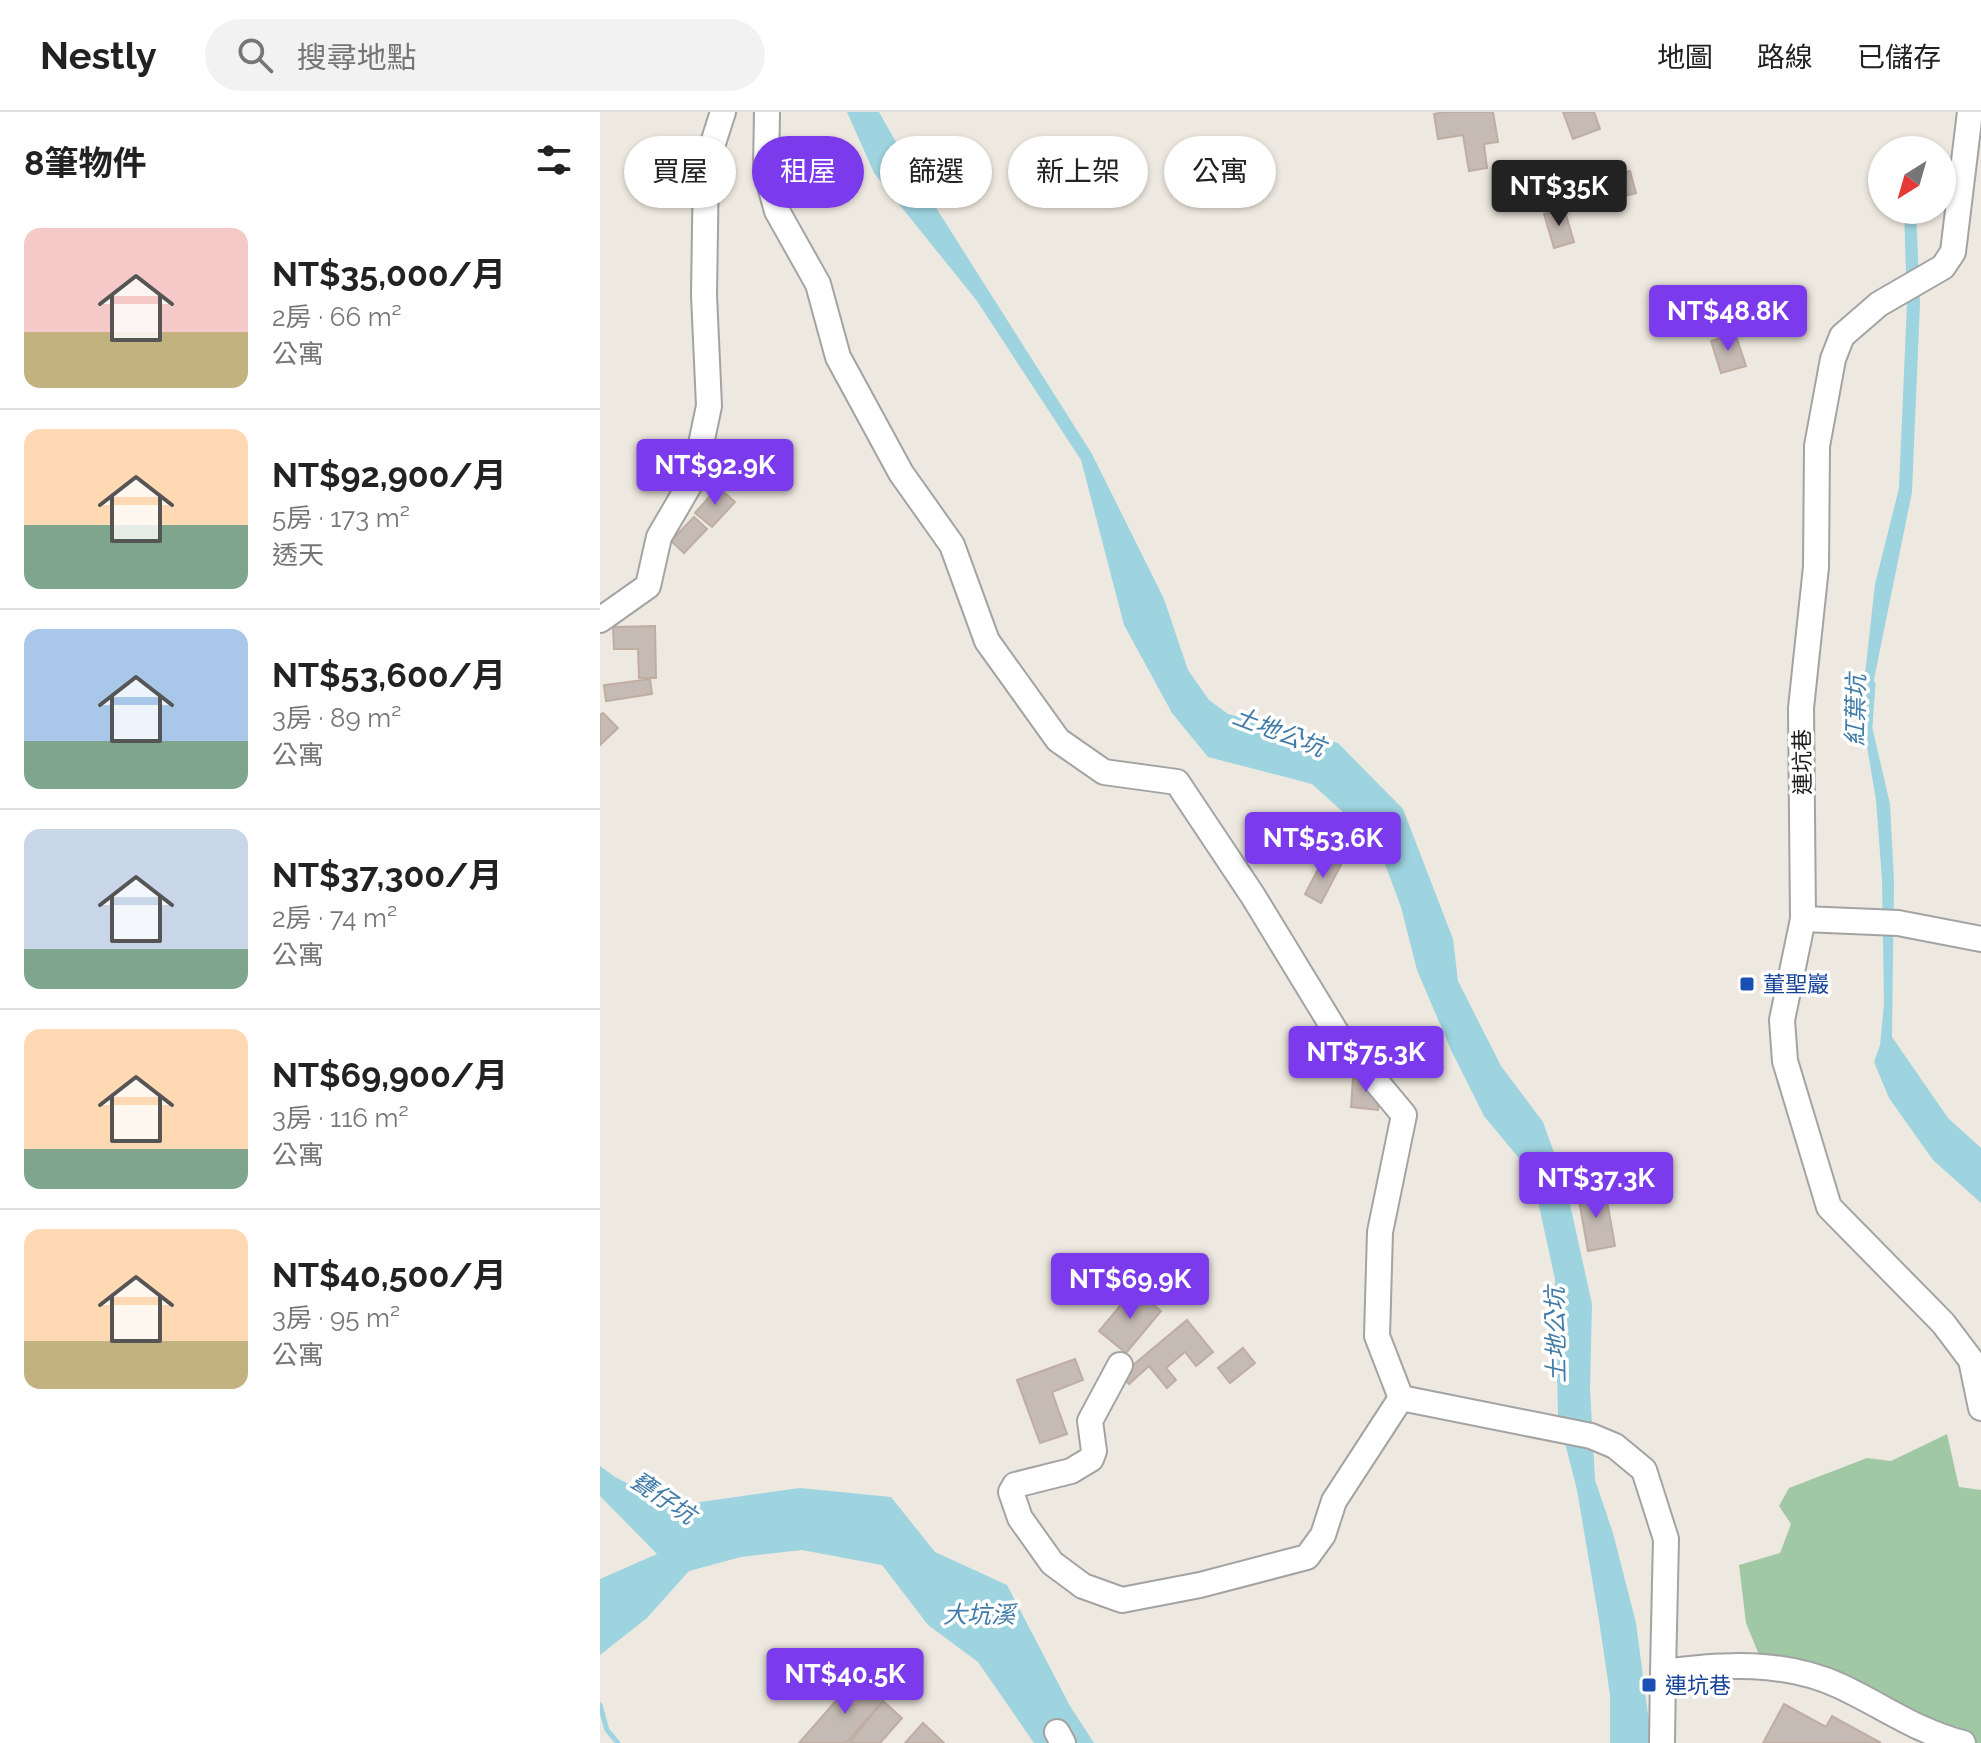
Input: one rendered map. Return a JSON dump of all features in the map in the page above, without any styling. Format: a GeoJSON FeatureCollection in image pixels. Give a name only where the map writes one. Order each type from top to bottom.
{"type":"FeatureCollection","features":[{"type":"Feature","properties":{"kind":"street"},"geometry":{"type":"LineString","coordinates":[[600,620],[648,586],[659,537],[694,477],[709,406],[704,295],[706,165],[723,112]]}},
{"type":"Feature","properties":{"kind":"street"},"geometry":{"type":"LineString","coordinates":[[767,112],[766,171],[777,211],[818,284],[838,357],[901,473],[952,545],[987,641],[1058,740],[1104,772],[1177,782],[1253,896],[1339,1037],[1404,1115],[1380,1232],[1377,1336],[1401,1398]]}},
{"type":"Feature","properties":{"kind":"street","name":"連坑巷"},"geometry":{"type":"LineString","coordinates":[[1970,112],[1953,252],[1943,267],[1879,304],[1842,336],[1833,359],[1817,446],[1816,567],[1801,708],[1803,919],[1782,1020],[1785,1061],[1829,1207],[1943,1323],[1971,1360],[1981,1408]]}},
{"type":"Feature","properties":{"kind":"street"},"geometry":{"type":"LineString","coordinates":[[1803,919],[1898,923],[1981,939]]}},
{"type":"Feature","properties":{"kind":"street"},"geometry":{"type":"LineString","coordinates":[[1120,1365],[1090,1421],[1094,1451],[1091,1459],[1071,1471],[1015,1485],[1011,1492],[1020,1518],[1052,1563],[1083,1586],[1122,1600],[1200,1585],[1307,1557],[1323,1535],[1334,1501],[1401,1398]]}},
{"type":"Feature","properties":{"kind":"street"},"geometry":{"type":"LineString","coordinates":[[1401,1398],[1591,1436],[1615,1446],[1644,1470],[1666,1539],[1663,1738]]}},
{"type":"Feature","properties":{"kind":"street"},"geometry":{"type":"LineString","coordinates":[[1663,1672],[1720,1665],[1799,1671],[1838,1685],[1933,1735],[1963,1743]]}},
{"type":"Feature","properties":{"kind":"green space"},"geometry":{"type":"Polygon","coordinates":[[[1947,1434],[1959,1487],[1981,1490],[1981,1743],[1934,1743],[1759,1655],[1746,1623],[1739,1565],[1780,1553],[1791,1524],[1779,1506],[1789,1488],[1867,1458],[1891,1461],[1947,1434]]]}},
{"type":"Feature","properties":{"kind":"water"},"geometry":{"type":"Polygon","coordinates":[[[847,112],[879,112],[893,136],[880,136],[880,180],[864,150],[864,136],[858,136],[847,112]]]}},
{"type":"Feature","properties":{"kind":"water","name":"土地公坑"},"geometry":{"type":"Polygon","coordinates":[[[902,208],[936,208],[1092,454],[1164,599],[1188,670],[1209,700],[1228,714],[1338,743],[1403,809],[1453,939],[1458,981],[1501,1066],[1543,1122],[1566,1186],[1592,1304],[1590,1389],[1595,1480],[1613,1533],[1636,1623],[1651,1737],[1661,1743],[1610,1743],[1610,1695],[1599,1620],[1577,1490],[1558,1416],[1555,1279],[1532,1174],[1484,1116],[1451,1050],[1417,970],[1401,907],[1377,843],[1312,784],[1208,757],[1172,713],[1124,625],[1081,460],[977,301],[902,208]]]}},
{"type":"Feature","properties":{"kind":"water"},"geometry":{"type":"Polygon","coordinates":[[[1904,224],[1917,224],[1920,303],[1912,492],[1868,709],[1890,804],[1894,881],[1892,1037],[1948,1118],[1981,1148],[1981,1203],[1933,1160],[1889,1098],[1874,1062],[1880,1045],[1884,1004],[1882,879],[1876,800],[1861,711],[1875,584],[1899,488],[1907,303],[1904,224]]]}},
{"type":"Feature","properties":{"kind":"water","name":"大坑溪"},"geometry":{"type":"Polygon","coordinates":[[[600,1466],[672,1506],[800,1488],[891,1497],[935,1552],[1007,1585],[1070,1706],[1094,1743],[1034,1743],[978,1662],[928,1625],[882,1565],[802,1550],[741,1557],[689,1571],[647,1618],[600,1655],[600,1579],[657,1554],[600,1496],[600,1466]]]}},
{"type":"Feature","properties":{"kind":"building"},"geometry":{"type":"Polygon","coordinates":[[[1493,112],[1498,142],[1484,144],[1487,168],[1469,171],[1463,135],[1438,139],[1434,114],[1493,112]]]}},
{"type":"Feature","properties":{"kind":"building"},"geometry":{"type":"Polygon","coordinates":[[[1563,112],[1594,112],[1600,129],[1573,139],[1563,112]]]}},
{"type":"Feature","properties":{"kind":"building"},"geometry":{"type":"Polygon","coordinates":[[[1630,171],[1636,193],[1591,205],[1585,183],[1630,171]]]}},
{"type":"Feature","properties":{"kind":"building"},"geometry":{"type":"Polygon","coordinates":[[[1564,208],[1574,242],[1554,248],[1544,214],[1564,208]]]}},
{"type":"Feature","properties":{"kind":"building"},"geometry":{"type":"Polygon","coordinates":[[[1735,333],[1746,366],[1721,373],[1711,341],[1735,333]]]}},
{"type":"Feature","properties":{"kind":"building"},"geometry":{"type":"Polygon","coordinates":[[[718,487],[735,502],[712,527],[695,513],[718,487]]]}},
{"type":"Feature","properties":{"kind":"building"},"geometry":{"type":"Polygon","coordinates":[[[694,517],[707,529],[684,553],[671,541],[694,517]]]}},
{"type":"Feature","properties":{"kind":"building"},"geometry":{"type":"Polygon","coordinates":[[[655,626],[656,678],[639,678],[638,649],[614,649],[613,627],[655,626]]]}},
{"type":"Feature","properties":{"kind":"building"},"geometry":{"type":"Polygon","coordinates":[[[650,679],[652,694],[606,701],[604,685],[650,679]]]}},
{"type":"Feature","properties":{"kind":"building"},"geometry":{"type":"Polygon","coordinates":[[[603,713],[618,728],[600,745],[600,715],[603,713]]]}},
{"type":"Feature","properties":{"kind":"building"},"geometry":{"type":"Polygon","coordinates":[[[1325,856],[1341,865],[1321,903],[1305,894],[1325,856]]]}},
{"type":"Feature","properties":{"kind":"building"},"geometry":{"type":"Polygon","coordinates":[[[1353,1078],[1381,1081],[1378,1110],[1351,1107],[1353,1078]]]}},
{"type":"Feature","properties":{"kind":"building"},"geometry":{"type":"Polygon","coordinates":[[[1605,1190],[1615,1246],[1588,1251],[1578,1195],[1605,1190]]]}},
{"type":"Feature","properties":{"kind":"building"},"geometry":{"type":"Polygon","coordinates":[[[1135,1288],[1161,1311],[1126,1353],[1099,1331],[1135,1288]]]}},
{"type":"Feature","properties":{"kind":"building"},"geometry":{"type":"Polygon","coordinates":[[[1187,1320],[1213,1352],[1196,1366],[1185,1352],[1166,1368],[1176,1380],[1167,1388],[1149,1366],[1129,1384],[1121,1375],[1187,1320]]]}},
{"type":"Feature","properties":{"kind":"building"},"geometry":{"type":"Polygon","coordinates":[[[1243,1348],[1255,1363],[1230,1383],[1218,1368],[1243,1348]]]}},
{"type":"Feature","properties":{"kind":"building"},"geometry":{"type":"Polygon","coordinates":[[[1075,1359],[1083,1380],[1052,1392],[1067,1434],[1040,1443],[1017,1380],[1075,1359]]]}},
{"type":"Feature","properties":{"kind":"building"},"geometry":{"type":"Polygon","coordinates":[[[856,1678],[883,1701],[846,1743],[799,1743],[856,1678]]]}},
{"type":"Feature","properties":{"kind":"building"},"geometry":{"type":"Polygon","coordinates":[[[883,1701],[902,1718],[880,1743],[849,1743],[883,1701]]]}},
{"type":"Feature","properties":{"kind":"building"},"geometry":{"type":"Polygon","coordinates":[[[1784,1704],[1826,1727],[1832,1716],[1881,1743],[1763,1743],[1784,1704]]]}},
{"type":"Feature","properties":{"kind":"building"},"geometry":{"type":"Polygon","coordinates":[[[923,1723],[944,1743],[905,1743],[923,1723]]]}},
{"type":"Feature","properties":{"kind":"waterway","name":"紅葉坑"},"geometry":{"type":"LineString","coordinates":[[1870,726],[1873,684]]}},
{"type":"Feature","properties":{"kind":"waterway"},"geometry":{"type":"LineString","coordinates":[[600,1705],[607,1730],[618,1743]]}},
{"type":"Feature","properties":{"kind":"place","name":"董聖巖"},"geometry":{"type":"Point","coordinates":[1747,984]}},
{"type":"Feature","properties":{"kind":"place","name":"連坑巷"},"geometry":{"type":"Point","coordinates":[1649,1685]}},
{"type":"Feature","properties":{"kind":"water label","name":"甕仔坑"},"geometry":{"type":"Point","coordinates":[663,1498]}}]}
